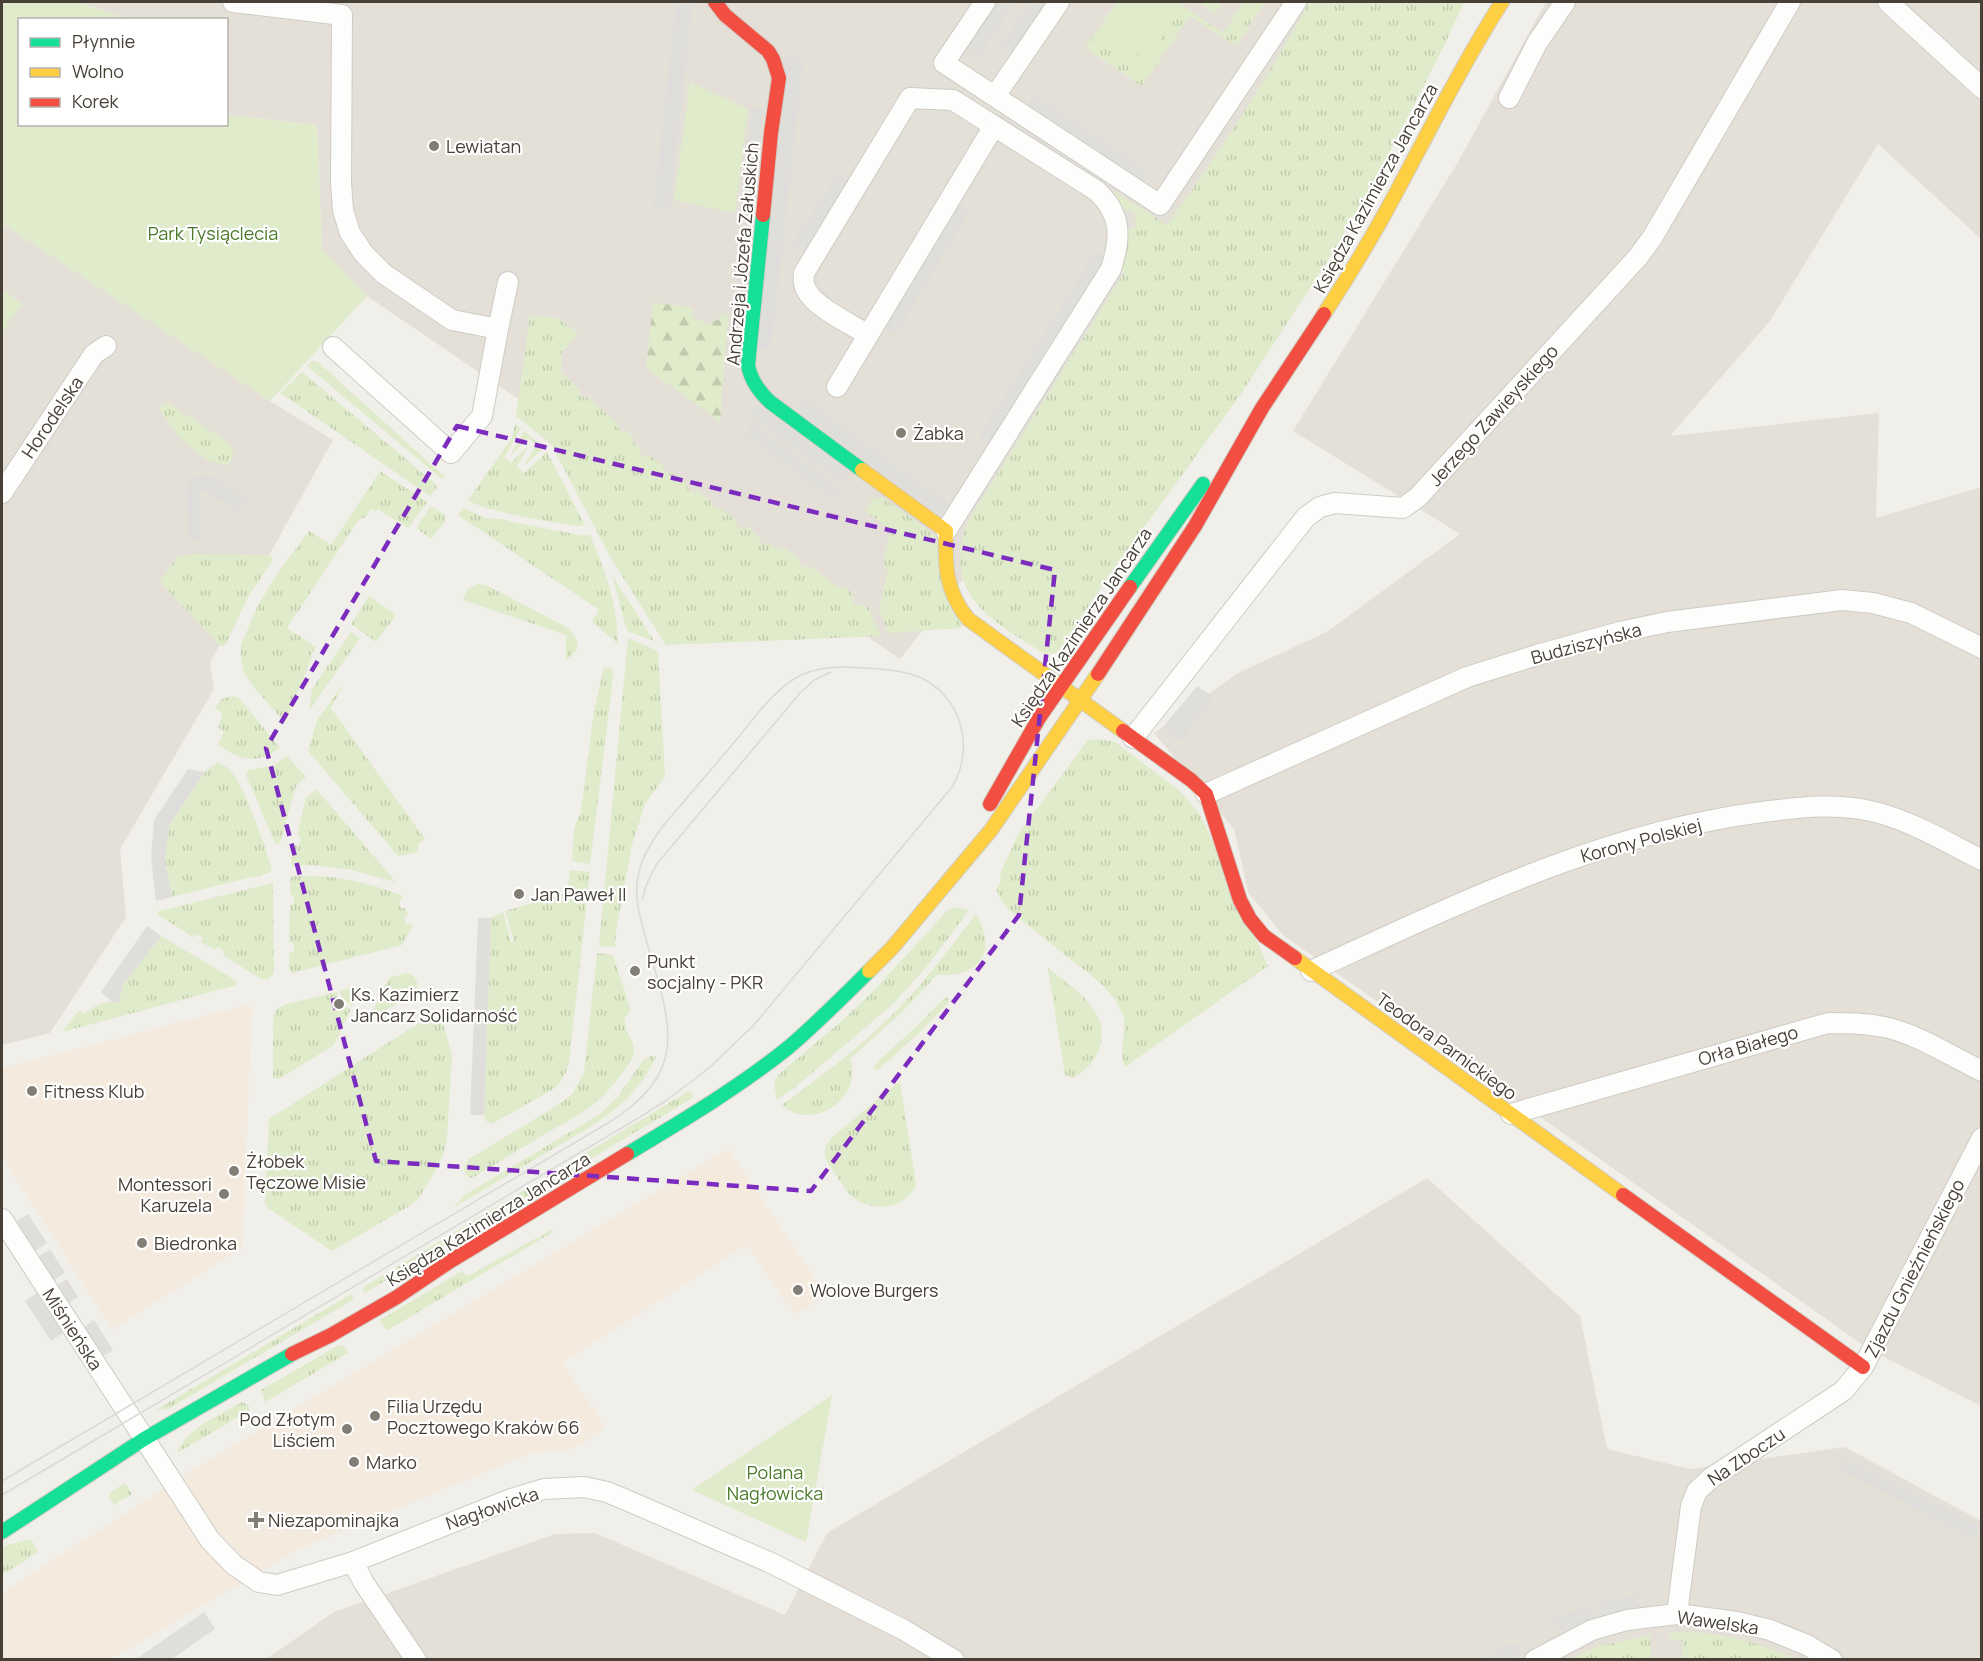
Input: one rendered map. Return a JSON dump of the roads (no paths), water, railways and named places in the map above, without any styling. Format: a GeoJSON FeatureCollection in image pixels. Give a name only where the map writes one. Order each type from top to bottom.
{"type":"FeatureCollection","features":[{"type":"Feature","properties":{"kind":"street"},"geometry":{"type":"LineString","coordinates":[[233,2],[342,15],[341,183],[344,210],[350,233],[364,254],[384,274],[452,320],[498,329]]}},
{"type":"Feature","properties":{"kind":"street","name":"Andrzeja i Józefa Załuskich"},"geometry":{"type":"LineString","coordinates":[[715,2],[725,15],[768,51],[777,70],[778,78],[748,365],[750,376],[758,390],[770,402],[946,531]]}},
{"type":"Feature","properties":{"kind":"street"},"geometry":{"type":"LineString","coordinates":[[986,2],[944,63],[1160,205],[1296,2]]}},
{"type":"Feature","properties":{"kind":"street"},"geometry":{"type":"LineString","coordinates":[[995,96],[1059,2]]}},
{"type":"Feature","properties":{"kind":"street","name":"Księdza Kazimierza Jancarza"},"geometry":{"type":"LineString","coordinates":[[1475,44],[1489,2]]}},
{"type":"Feature","properties":{"kind":"street","name":"Księdza Kazimierza Jancarza"},"geometry":{"type":"LineString","coordinates":[[2,1532],[144,1439],[388,1302],[449,1262],[660,1135],[742,1081],[825,1016],[892,948],[991,830],[1081,700],[1195,526],[1262,408],[1353,269],[1475,44],[1502,2]]}},
{"type":"Feature","properties":{"kind":"street"},"geometry":{"type":"LineString","coordinates":[[1509,98],[1538,43],[1565,2]]}},
{"type":"Feature","properties":{"kind":"street","name":"Jerzego Zawieyskiego"},"geometry":{"type":"LineString","coordinates":[[1133,738],[1306,517],[1320,507],[1335,503],[1403,508],[1418,497],[1638,257],[1652,238],[1790,2]]}},
{"type":"Feature","properties":{"kind":"street"},"geometry":{"type":"LineString","coordinates":[[1888,2],[1978,77]]}},
{"type":"Feature","properties":{"kind":"street"},"geometry":{"type":"LineString","coordinates":[[868,335],[821,306],[810,296],[803,282],[804,273],[807,264],[910,98],[953,100],[1097,191],[1108,201],[1115,216],[1118,231],[1117,250],[1112,268],[946,531],[946,578],[951,596],[960,610],[981,630],[1191,780],[1206,794]]}},
{"type":"Feature","properties":{"kind":"street"},"geometry":{"type":"LineString","coordinates":[[837,387],[994,126]]}},
{"type":"Feature","properties":{"kind":"street"},"geometry":{"type":"LineString","coordinates":[[333,347],[451,453],[482,416],[508,282]]}},
{"type":"Feature","properties":{"kind":"street","name":"Horodelska"},"geometry":{"type":"LineString","coordinates":[[2,493],[94,354],[106,346]]}},
{"type":"Feature","properties":{"kind":"street","name":"Księdza Kazimierza Jancarza"},"geometry":{"type":"LineString","coordinates":[[949,878],[1039,718],[1181,513],[1262,408]]}},
{"type":"Feature","properties":{"kind":"street","name":"Budziszyńska"},"geometry":{"type":"LineString","coordinates":[[1206,794],[1467,677],[1620,632],[1668,622],[1842,600],[1873,603],[1911,613],[1982,648]]}},
{"type":"Feature","properties":{"kind":"street","name":"Teodora Parnickiego"},"geometry":{"type":"LineString","coordinates":[[1206,794],[1240,900],[1250,920],[1264,936],[1863,1367]]}},
{"type":"Feature","properties":{"kind":"street","name":"Korony Polskiej"},"geometry":{"type":"LineString","coordinates":[[1311,971],[1518,878],[1593,850],[1731,816],[1796,808],[1838,806],[1874,812],[1915,825],[1982,860]]}},
{"type":"Feature","properties":{"kind":"street","name":"Orła Białego"},"geometry":{"type":"LineString","coordinates":[[1511,1114],[1828,1023],[1856,1023],[1885,1027],[1912,1036],[1982,1071]]}},
{"type":"Feature","properties":{"kind":"street","name":"Zjazdu Gnieźnieńskiego"},"geometry":{"type":"LineString","coordinates":[[1863,1367],[1982,1138]]}},
{"type":"Feature","properties":{"kind":"street","name":"Miśnieńska"},"geometry":{"type":"LineString","coordinates":[[2,1219],[144,1439]]}},
{"type":"Feature","properties":{"kind":"street","name":"Na Zboczu"},"geometry":{"type":"LineString","coordinates":[[1677,1614],[1691,1506],[1697,1491],[1711,1478],[1843,1391],[1863,1367]]}},
{"type":"Feature","properties":{"kind":"street","name":"Nagłowicka"},"geometry":{"type":"LineString","coordinates":[[144,1439],[210,1540],[234,1565],[259,1582],[277,1585],[353,1562],[511,1499],[544,1489],[584,1487],[623,1498],[771,1563],[904,1630],[954,1659]]}},
{"type":"Feature","properties":{"kind":"street"},"geometry":{"type":"LineString","coordinates":[[353,1562],[364,1583],[416,1659]]}},
{"type":"Feature","properties":{"kind":"street","name":"Wawelska"},"geometry":{"type":"LineString","coordinates":[[1535,1659],[1592,1630],[1627,1620],[1677,1614],[1737,1622],[1770,1630],[1807,1645],[1832,1659]]}},
{"type":"Feature","properties":{"kind":"tram line"},"geometry":{"type":"LineString","coordinates":[[2,1481],[608,1123],[635,1104],[653,1084],[663,1064],[668,1044],[667,1021],[641,921],[637,891],[638,876],[643,860],[663,826],[766,704],[782,688],[801,675],[832,667],[890,670],[917,676],[932,684],[944,695],[954,708],[963,739],[963,755],[952,787],[754,1025],[709,1068],[640,1117],[2,1495]]}},
{"type":"Feature","properties":{"kind":"tram line"},"geometry":{"type":"LineString","coordinates":[[642,900],[656,865],[800,693],[814,680],[831,672]]}},
{"type":"Feature","properties":{"kind":"place","name":"Lewiatan"},"geometry":{"type":"Point","coordinates":[434,146]}},
{"type":"Feature","properties":{"kind":"place","name":"Żabka"},"geometry":{"type":"Point","coordinates":[901,433]}},
{"type":"Feature","properties":{"kind":"place","name":"Jan Paweł II"},"geometry":{"type":"Point","coordinates":[519,894]}},
{"type":"Feature","properties":{"kind":"place","name":"Punkt socjalny - PKR"},"geometry":{"type":"Point","coordinates":[635,971]}},
{"type":"Feature","properties":{"kind":"place","name":"Ks. Kazimierz Jancarz Solidarność"},"geometry":{"type":"Point","coordinates":[339,1004]}},
{"type":"Feature","properties":{"kind":"place","name":"Fitness Klub"},"geometry":{"type":"Point","coordinates":[32,1091]}},
{"type":"Feature","properties":{"kind":"place","name":"Żłobek Tęczowe Misie"},"geometry":{"type":"Point","coordinates":[234,1171]}},
{"type":"Feature","properties":{"kind":"place","name":"Montessori Karuzela"},"geometry":{"type":"Point","coordinates":[224,1194]}},
{"type":"Feature","properties":{"kind":"place","name":"Biedronka"},"geometry":{"type":"Point","coordinates":[142,1243]}},
{"type":"Feature","properties":{"kind":"place","name":"Wolove Burgers"},"geometry":{"type":"Point","coordinates":[798,1290]}},
{"type":"Feature","properties":{"kind":"place","name":"Filia Urzędu Pocztowego Kraków 66"},"geometry":{"type":"Point","coordinates":[375,1416]}},
{"type":"Feature","properties":{"kind":"place","name":"Pod Złotym Liściem"},"geometry":{"type":"Point","coordinates":[347,1429]}},
{"type":"Feature","properties":{"kind":"place","name":"Marko"},"geometry":{"type":"Point","coordinates":[354,1462]}},
{"type":"Feature","properties":{"kind":"place","name":"Niezapominajka"},"geometry":{"type":"Point","coordinates":[256,1520]}},
{"type":"Feature","properties":{"kind":"park label","name":"Park Tysiąclecia"},"geometry":{"type":"Point","coordinates":[213,233]}},
{"type":"Feature","properties":{"kind":"park label","name":"Polana Nagłowicka"},"geometry":{"type":"Point","coordinates":[775,1482]}}]}
